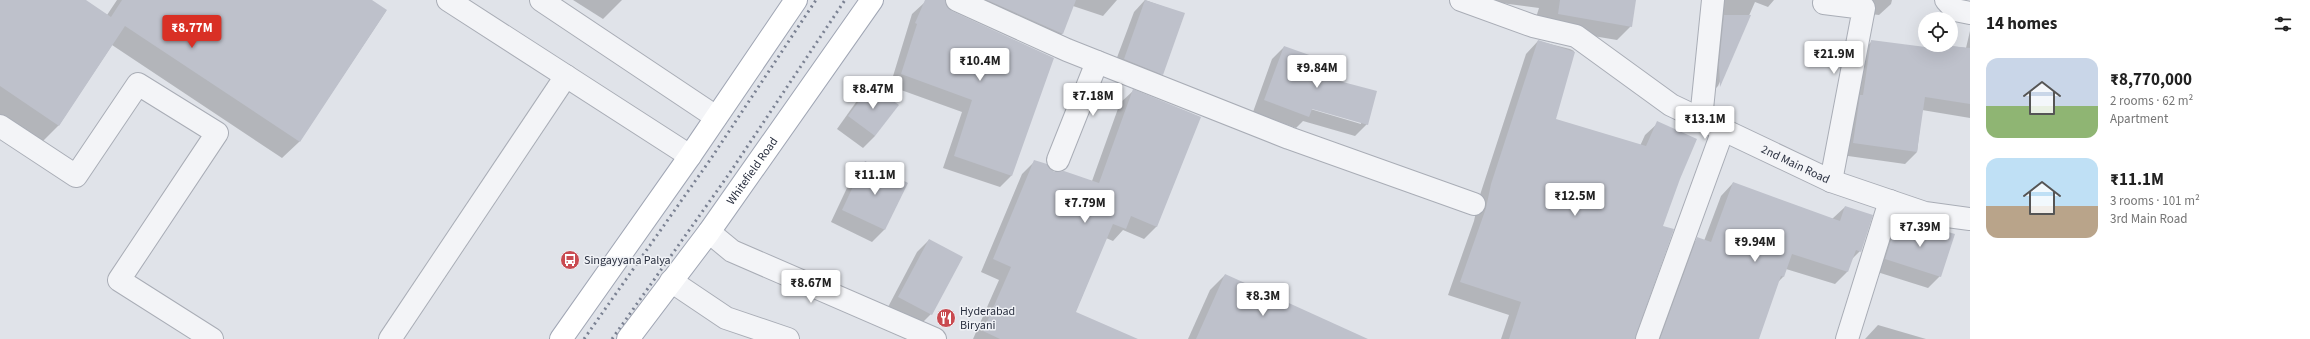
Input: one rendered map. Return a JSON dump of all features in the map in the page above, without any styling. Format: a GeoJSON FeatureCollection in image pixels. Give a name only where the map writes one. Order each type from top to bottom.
{"type":"FeatureCollection","features":[{"type":"Feature","properties":{"kind":"main road"},"geometry":{"type":"LineString","coordinates":[[561,339],[690,156],[796,0]]}},
{"type":"Feature","properties":{"kind":"main road","name":"Whitefield Road"},"geometry":{"type":"LineString","coordinates":[[628,339],[709,232],[872,0]]}},
{"type":"Feature","properties":{"kind":"street"},"geometry":{"type":"LineString","coordinates":[[448,0],[690,156]]}},
{"type":"Feature","properties":{"kind":"street"},"geometry":{"type":"LineString","coordinates":[[541,0],[716,117]]}},
{"type":"Feature","properties":{"kind":"street"},"geometry":{"type":"LineString","coordinates":[[957,0],[1097,62],[1289,138],[1474,204]]}},
{"type":"Feature","properties":{"kind":"street","name":"2nd Main Road"},"geometry":{"type":"LineString","coordinates":[[1461,0],[1533,26],[1576,36],[1671,105],[1831,181],[1925,213],[1970,219]]}},
{"type":"Feature","properties":{"kind":"street"},"geometry":{"type":"LineString","coordinates":[[1701,119],[1713,0]]}},
{"type":"Feature","properties":{"kind":"street"},"geometry":{"type":"LineString","coordinates":[[1825,0],[1824,3],[1864,8],[1831,181]]}},
{"type":"Feature","properties":{"kind":"street"},"geometry":{"type":"LineString","coordinates":[[1946,0],[1955,10],[1970,13]]}},
{"type":"Feature","properties":{"kind":"street"},"geometry":{"type":"LineString","coordinates":[[1058,160],[1097,62]]}},
{"type":"Feature","properties":{"kind":"street"},"geometry":{"type":"LineString","coordinates":[[390,339],[566,76]]}},
{"type":"Feature","properties":{"kind":"street"},"geometry":{"type":"LineString","coordinates":[[0,126],[76,176],[138,84],[217,133],[119,280],[212,339]]}},
{"type":"Feature","properties":{"kind":"street"},"geometry":{"type":"LineString","coordinates":[[1647,339],[1723,130]]}},
{"type":"Feature","properties":{"kind":"street"},"geometry":{"type":"LineString","coordinates":[[1847,339],[1890,201]]}},
{"type":"Feature","properties":{"kind":"street"},"geometry":{"type":"LineString","coordinates":[[709,232],[732,251],[935,339]]}},
{"type":"Feature","properties":{"kind":"street"},"geometry":{"type":"LineString","coordinates":[[672,281],[726,318],[788,339]]}},
{"type":"Feature","properties":{"kind":"building"},"geometry":{"type":"Polygon","coordinates":[[[0,0],[86,0],[111,17],[122,0],[372,0],[387,10],[300,142],[125,26],[59,126],[0,86],[0,0]]]}},
{"type":"Feature","properties":{"kind":"building"},"geometry":{"type":"Polygon","coordinates":[[[925,0],[945,0],[947,7],[952,11],[1054,58],[1012,176],[954,156],[972,100],[901,74],[917,24],[915,23],[925,0]]]}},
{"type":"Feature","properties":{"kind":"building"},"geometry":{"type":"Polygon","coordinates":[[[987,0],[1076,0],[1063,34],[987,0]]]}},
{"type":"Feature","properties":{"kind":"building"},"geometry":{"type":"Polygon","coordinates":[[[1145,0],[1185,13],[1163,75],[1124,59],[1145,0]]]}},
{"type":"Feature","properties":{"kind":"building"},"geometry":{"type":"Polygon","coordinates":[[[1560,0],[1636,0],[1632,27],[1558,14],[1560,0]]]}},
{"type":"Feature","properties":{"kind":"building"},"geometry":{"type":"Polygon","coordinates":[[[1724,15],[1751,15],[1720,87],[1719,65],[1724,15]]]}},
{"type":"Feature","properties":{"kind":"building"},"geometry":{"type":"Polygon","coordinates":[[[1538,40],[1575,52],[1556,119],[1646,146],[1657,121],[1697,139],[1680,179],[1663,226],[1674,229],[1635,339],[1509,339],[1521,302],[1460,282],[1486,208],[1491,184],[1538,40]]]}},
{"type":"Feature","properties":{"kind":"building"},"geometry":{"type":"Polygon","coordinates":[[[1871,40],[1918,46],[1918,52],[1958,52],[1958,47],[1970,48],[1970,104],[1925,97],[1917,152],[1853,143],[1860,95],[1863,95],[1871,40]]]}},
{"type":"Feature","properties":{"kind":"building"},"geometry":{"type":"Polygon","coordinates":[[[1284,46],[1329,62],[1324,77],[1377,91],[1368,125],[1312,109],[1309,117],[1264,100],[1284,46]]]}},
{"type":"Feature","properties":{"kind":"building"},"geometry":{"type":"Polygon","coordinates":[[[871,85],[899,105],[875,136],[848,116],[871,85]]]}},
{"type":"Feature","properties":{"kind":"building"},"geometry":{"type":"Polygon","coordinates":[[[1133,89],[1201,117],[1157,227],[1131,216],[1126,229],[1113,224],[1076,312],[1138,339],[1000,339],[983,331],[1011,267],[993,259],[1034,160],[1047,164],[1054,172],[1064,171],[1099,183],[1133,89]]]}},
{"type":"Feature","properties":{"kind":"building"},"geometry":{"type":"Polygon","coordinates":[[[865,161],[908,183],[885,230],[842,210],[865,161]]]}},
{"type":"Feature","properties":{"kind":"building"},"geometry":{"type":"Polygon","coordinates":[[[1733,182],[1840,221],[1845,206],[1873,215],[1861,252],[1856,250],[1848,272],[1792,254],[1784,277],[1781,276],[1759,339],[1660,339],[1697,237],[1711,242],[1733,182]]]}},
{"type":"Feature","properties":{"kind":"building"},"geometry":{"type":"Polygon","coordinates":[[[1897,222],[1912,227],[1914,222],[1955,234],[1941,277],[1885,259],[1897,222]]]}},
{"type":"Feature","properties":{"kind":"building"},"geometry":{"type":"Polygon","coordinates":[[[929,239],[963,257],[932,315],[898,297],[929,239]]]}},
{"type":"Feature","properties":{"kind":"building"},"geometry":{"type":"Polygon","coordinates":[[[1225,274],[1368,339],[1196,339],[1225,274]]]}},
{"type":"Feature","properties":{"kind":"railway"},"geometry":{"type":"LineString","coordinates":[[584,339],[710,160],[816,0]]}},
{"type":"Feature","properties":{"kind":"railway"},"geometry":{"type":"LineString","coordinates":[[612,339],[729,174],[845,0]]}},
{"type":"Feature","properties":{"kind":"place","name":"Singayyana Palya"},"geometry":{"type":"Point","coordinates":[570,260]}},
{"type":"Feature","properties":{"kind":"place","name":"Hyderabad Biryani"},"geometry":{"type":"Point","coordinates":[946,318]}}]}
